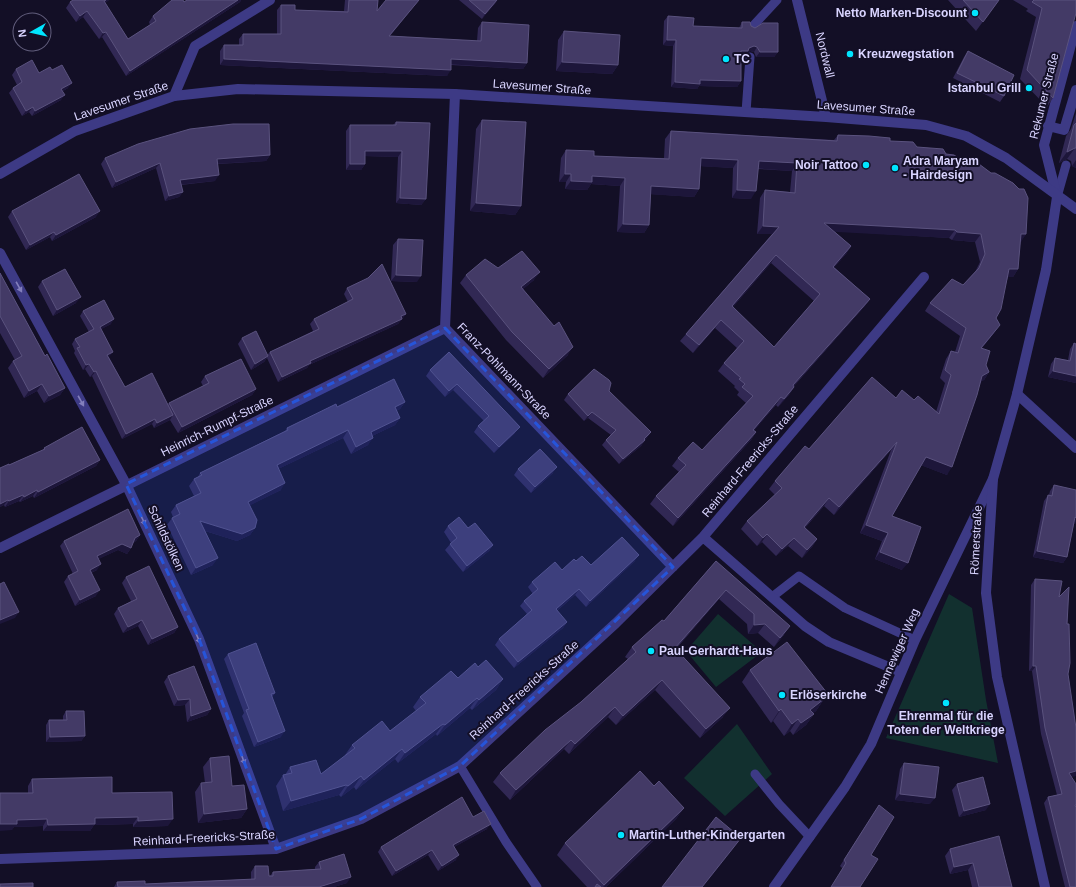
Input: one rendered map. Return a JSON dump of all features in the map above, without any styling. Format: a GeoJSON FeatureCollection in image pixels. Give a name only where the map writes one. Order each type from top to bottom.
{"type":"FeatureCollection","features":[{"type":"Feature","properties":{"kind":"street"},"geometry":{"type":"LineString","coordinates":[[174,96],[196,46],[270,0]]}},
{"type":"Feature","properties":{"kind":"street","name":"Nordwall"},"geometry":{"type":"LineString","coordinates":[[797,0],[826,117]]}},
{"type":"Feature","properties":{"kind":"street","name":"Rekumer Straße"},"geometry":{"type":"LineString","coordinates":[[1056,196],[1044,145],[1076,26]]}},
{"type":"Feature","properties":{"kind":"street","name":"Lavesumer Straße"},"geometry":{"type":"LineString","coordinates":[[0,174],[75,131],[174,96],[238,89],[455,94],[826,117],[926,125],[966,136],[1006,158],[1056,196],[1076,209]]}},
{"type":"Feature","properties":{"kind":"street","name":"Rekumer Straße"},"geometry":{"type":"LineString","coordinates":[[1048,126],[1064,130],[1076,90]]}},
{"type":"Feature","properties":{"kind":"street","name":"Franz-Pohlmann-Straße"},"geometry":{"type":"LineString","coordinates":[[455,94],[445,328],[673,567]]}},
{"type":"Feature","properties":{"kind":"street","name":"Römerstraße"},"geometry":{"type":"LineString","coordinates":[[1045,887],[997,677],[986,593],[993,479],[1017,394],[1046,270],[1056,196]]}},
{"type":"Feature","properties":{"kind":"street","name":"Schildstölken"},"geometry":{"type":"LineString","coordinates":[[0,253],[126,484],[199,639],[276,849]]}},
{"type":"Feature","properties":{"kind":"street","name":"Reinhard-Freericks-Straße"},"geometry":{"type":"LineString","coordinates":[[0,859],[276,849],[361,819],[460,766],[616,623],[703,537],[924,277]]}},
{"type":"Feature","properties":{"kind":"street","name":"Heinrich-Rumpf-Straße"},"geometry":{"type":"LineString","coordinates":[[0,548],[126,484],[445,328]]}},
{"type":"Feature","properties":{"kind":"street"},"geometry":{"type":"LineString","coordinates":[[1017,394],[1076,448]]}},
{"type":"Feature","properties":{"kind":"street","name":"Hennewiger Weg"},"geometry":{"type":"LineString","coordinates":[[774,887],[845,787],[871,744],[915,640],[993,479]]}},
{"type":"Feature","properties":{"kind":"street"},"geometry":{"type":"LineString","coordinates":[[703,537],[805,626],[829,642],[901,672]]}},
{"type":"Feature","properties":{"kind":"lane"},"geometry":{"type":"LineString","coordinates":[[752,27],[777,0]]}},
{"type":"Feature","properties":{"kind":"lane"},"geometry":{"type":"LineString","coordinates":[[746,112],[750,57]]}},
{"type":"Feature","properties":{"kind":"lane"},"geometry":{"type":"LineString","coordinates":[[1056,196],[1066,165]]}},
{"type":"Feature","properties":{"kind":"lane"},"geometry":{"type":"LineString","coordinates":[[772,597],[799,576],[845,608],[915,640]]}},
{"type":"Feature","properties":{"kind":"lane"},"geometry":{"type":"LineString","coordinates":[[460,766],[506,842],[537,887]]}},
{"type":"Feature","properties":{"kind":"lane"},"geometry":{"type":"LineString","coordinates":[[755,774],[779,804],[810,837]]}},
{"type":"Feature","properties":{"kind":"highlighted area"},"geometry":{"type":"Polygon","coordinates":[[[445,328],[673,567],[460,766],[361,819],[276,849],[199,639],[126,484],[445,328]]]}},
{"type":"Feature","properties":{"kind":"green space"},"geometry":{"type":"Polygon","coordinates":[[[949,594],[972,608],[986,700],[998,763],[886,738],[949,594]]]}},
{"type":"Feature","properties":{"kind":"green space"},"geometry":{"type":"Polygon","coordinates":[[[718,614],[762,652],[716,687],[686,651],[718,614]]]}},
{"type":"Feature","properties":{"kind":"green space"},"geometry":{"type":"Polygon","coordinates":[[[737,724],[772,774],[725,816],[684,778],[737,724]]]}},
{"type":"Feature","properties":{"kind":"building"},"geometry":{"type":"Polygon","coordinates":[[[73,0],[106,0],[104,1],[128,39],[156,21],[153,16],[172,0],[183,0],[184,2],[187,0],[238,0],[130,71],[106,32],[103,33],[87,11],[80,16],[70,2],[73,0]]]}},
{"type":"Feature","properties":{"kind":"building"},"geometry":{"type":"Polygon","coordinates":[[[349,0],[378,0],[377,11],[386,0],[419,0],[389,36],[481,41],[482,22],[529,25],[527,63],[451,59],[451,70],[224,59],[224,45],[243,45],[243,34],[281,34],[281,5],[295,5],[295,10],[348,12],[349,0]]]}},
{"type":"Feature","properties":{"kind":"building"},"geometry":{"type":"Polygon","coordinates":[[[469,0],[497,0],[485,14],[469,0]]]}},
{"type":"Feature","properties":{"kind":"building"},"geometry":{"type":"Polygon","coordinates":[[[963,0],[999,0],[983,22],[963,0]]]}},
{"type":"Feature","properties":{"kind":"building"},"geometry":{"type":"Polygon","coordinates":[[[1034,0],[1076,0],[1076,13],[1053,98],[1027,70],[1042,8],[1032,2],[1034,0]]]}},
{"type":"Feature","properties":{"kind":"building"},"geometry":{"type":"Polygon","coordinates":[[[668,16],[694,18],[693,26],[742,28],[742,22],[750,22],[751,26],[755,28],[763,23],[778,23],[778,52],[760,52],[757,47],[754,46],[749,48],[748,51],[741,51],[741,81],[700,80],[700,84],[675,82],[676,40],[667,40],[668,16]]]}},
{"type":"Feature","properties":{"kind":"building"},"geometry":{"type":"Polygon","coordinates":[[[564,31],[620,35],[618,65],[562,62],[564,31]]]}},
{"type":"Feature","properties":{"kind":"building"},"geometry":{"type":"Polygon","coordinates":[[[968,51],[1014,75],[1004,96],[957,73],[968,51]]]}},
{"type":"Feature","properties":{"kind":"building"},"geometry":{"type":"Polygon","coordinates":[[[32,60],[39,73],[50,67],[52,70],[62,65],[72,83],[61,89],[65,95],[35,111],[33,107],[26,111],[13,88],[22,82],[16,69],[32,60]]]}},
{"type":"Feature","properties":{"kind":"building"},"geometry":{"type":"Polygon","coordinates":[[[482,120],[526,122],[521,206],[476,203],[482,120]]]}},
{"type":"Feature","properties":{"kind":"building"},"geometry":{"type":"Polygon","coordinates":[[[396,122],[430,123],[426,199],[400,198],[402,151],[365,151],[365,164],[350,164],[350,125],[396,125],[396,122]]]}},
{"type":"Feature","properties":{"kind":"building"},"geometry":{"type":"Polygon","coordinates":[[[1076,123],[1076,148],[1067,152],[1074,125],[1076,123]]]}},
{"type":"Feature","properties":{"kind":"building"},"geometry":{"type":"Polygon","coordinates":[[[233,124],[269,124],[270,155],[217,159],[219,175],[180,180],[183,192],[169,196],[160,163],[116,182],[105,158],[138,144],[190,129],[233,124]]]}},
{"type":"Feature","properties":{"kind":"building"},"geometry":{"type":"Polygon","coordinates":[[[671,131],[837,141],[838,135],[869,136],[890,138],[890,141],[913,142],[917,147],[943,149],[946,154],[954,155],[963,161],[975,161],[991,173],[995,173],[1013,183],[1019,189],[1024,189],[1028,198],[1026,234],[1021,234],[1018,269],[1009,269],[1001,309],[996,318],[1000,325],[981,348],[990,351],[986,365],[989,372],[982,376],[977,395],[952,467],[926,457],[892,516],[921,527],[908,563],[880,552],[888,533],[866,525],[897,442],[839,507],[829,498],[804,527],[817,539],[807,550],[794,538],[782,549],[767,534],[763,538],[747,521],[782,488],[775,481],[805,446],[809,449],[872,377],[896,398],[902,390],[914,400],[918,396],[939,414],[951,375],[945,370],[951,351],[958,353],[966,328],[930,303],[952,279],[963,285],[979,268],[985,254],[981,234],[957,232],[955,230],[824,223],[851,246],[833,267],[870,299],[793,385],[794,387],[784,399],[781,397],[753,430],[756,432],[678,518],[656,496],[686,465],[678,458],[693,442],[702,450],[753,396],[742,387],[745,384],[739,379],[741,378],[724,363],[744,341],[721,320],[699,345],[686,334],[779,227],[763,226],[765,190],[795,193],[797,163],[759,161],[756,191],[737,190],[738,160],[701,158],[699,189],[651,186],[649,225],[623,224],[625,178],[592,176],[592,182],[571,181],[571,174],[565,174],[566,150],[594,151],[594,156],[669,159],[671,131]],[[776,255],[732,306],[774,347],[820,294],[776,255]]]}},
{"type":"Feature","properties":{"kind":"building"},"geometry":{"type":"Polygon","coordinates":[[[79,174],[100,211],[56,235],[54,232],[30,245],[12,211],[79,174]]]}},
{"type":"Feature","properties":{"kind":"building"},"geometry":{"type":"Polygon","coordinates":[[[398,239],[423,240],[421,276],[396,275],[398,239]]]}},
{"type":"Feature","properties":{"kind":"building"},"geometry":{"type":"Polygon","coordinates":[[[522,251],[540,272],[521,287],[554,326],[559,322],[573,347],[549,369],[512,332],[466,275],[485,259],[498,268],[522,251]]]}},
{"type":"Feature","properties":{"kind":"building"},"geometry":{"type":"Polygon","coordinates":[[[382,264],[406,314],[401,316],[402,319],[310,361],[311,363],[282,377],[270,352],[319,329],[314,319],[353,299],[347,288],[368,278],[382,264]]]}},
{"type":"Feature","properties":{"kind":"building"},"geometry":{"type":"Polygon","coordinates":[[[65,269],[81,297],[57,310],[42,281],[65,269]]]}},
{"type":"Feature","properties":{"kind":"building"},"geometry":{"type":"Polygon","coordinates":[[[0,273],[45,356],[47,354],[65,388],[49,396],[42,384],[29,391],[13,361],[22,356],[0,316],[0,273]]]}},
{"type":"Feature","properties":{"kind":"building"},"geometry":{"type":"Polygon","coordinates":[[[104,300],[114,319],[100,327],[113,352],[107,355],[125,387],[152,373],[173,415],[157,423],[155,419],[126,434],[96,371],[94,372],[89,364],[86,365],[77,348],[80,347],[75,339],[94,329],[83,311],[104,300]]]}},
{"type":"Feature","properties":{"kind":"building"},"geometry":{"type":"Polygon","coordinates":[[[256,331],[268,356],[255,364],[242,338],[256,331]]]}},
{"type":"Feature","properties":{"kind":"building"},"geometry":{"type":"Polygon","coordinates":[[[1074,343],[1076,344],[1076,376],[1053,371],[1055,358],[1070,361],[1074,343]]]}},
{"type":"Feature","properties":{"kind":"building"},"geometry":{"type":"Polygon","coordinates":[[[449,352],[520,427],[499,447],[478,426],[489,416],[457,384],[449,391],[430,370],[449,352]]]}},
{"type":"Feature","properties":{"kind":"building"},"geometry":{"type":"Polygon","coordinates":[[[241,359],[256,389],[182,427],[169,403],[209,383],[205,376],[241,359]]]}},
{"type":"Feature","properties":{"kind":"building"},"geometry":{"type":"Polygon","coordinates":[[[594,369],[609,380],[611,383],[609,391],[651,432],[644,439],[645,440],[623,459],[606,440],[616,430],[592,412],[588,416],[568,394],[594,369]]]}},
{"type":"Feature","properties":{"kind":"building"},"geometry":{"type":"Polygon","coordinates":[[[394,379],[405,402],[395,407],[400,418],[371,432],[373,438],[356,447],[348,430],[277,465],[285,483],[248,502],[257,520],[255,528],[242,534],[200,521],[218,558],[196,568],[172,518],[180,514],[176,505],[201,493],[194,479],[202,475],[200,473],[288,430],[287,428],[336,404],[337,407],[394,379]]]}},
{"type":"Feature","properties":{"kind":"building"},"geometry":{"type":"Polygon","coordinates":[[[82,427],[100,460],[38,492],[37,490],[24,497],[23,495],[0,504],[0,468],[45,449],[44,448],[82,427]]]}},
{"type":"Feature","properties":{"kind":"building"},"geometry":{"type":"Polygon","coordinates":[[[540,449],[557,467],[535,487],[518,469],[540,449]]]}},
{"type":"Feature","properties":{"kind":"building"},"geometry":{"type":"Polygon","coordinates":[[[1054,485],[1076,490],[1076,518],[1075,517],[1067,557],[1037,551],[1048,495],[1052,496],[1054,485]]]}},
{"type":"Feature","properties":{"kind":"building"},"geometry":{"type":"Polygon","coordinates":[[[128,509],[140,535],[135,538],[131,548],[122,544],[97,556],[101,564],[90,570],[100,590],[80,600],[68,576],[78,571],[64,541],[128,509]]]}},
{"type":"Feature","properties":{"kind":"building"},"geometry":{"type":"Polygon","coordinates":[[[459,517],[468,528],[475,523],[493,545],[467,566],[450,544],[457,538],[448,526],[459,517]]]}},
{"type":"Feature","properties":{"kind":"building"},"geometry":{"type":"Polygon","coordinates":[[[622,537],[639,555],[590,601],[579,589],[556,609],[567,622],[518,662],[499,639],[532,610],[524,601],[538,589],[532,582],[555,562],[562,570],[574,559],[576,561],[582,556],[591,565],[622,537]]]}},
{"type":"Feature","properties":{"kind":"building"},"geometry":{"type":"Polygon","coordinates":[[[716,561],[790,626],[780,638],[765,624],[754,625],[754,614],[726,590],[675,648],[730,708],[706,729],[662,680],[623,716],[615,707],[575,744],[571,740],[516,790],[500,773],[545,730],[581,702],[636,652],[632,647],[662,620],[664,621],[716,561]]]}},
{"type":"Feature","properties":{"kind":"building"},"geometry":{"type":"Polygon","coordinates":[[[149,566],[178,627],[152,639],[142,620],[128,627],[118,608],[137,599],[126,577],[149,566]]]}},
{"type":"Feature","properties":{"kind":"building"},"geometry":{"type":"Polygon","coordinates":[[[1035,579],[1062,581],[1059,597],[1069,587],[1067,624],[1069,624],[1070,663],[1068,674],[1076,728],[1076,771],[1069,773],[1076,784],[1076,887],[1070,887],[1048,797],[1062,794],[1045,728],[1036,666],[1033,666],[1035,579]]]}},
{"type":"Feature","properties":{"kind":"building"},"geometry":{"type":"Polygon","coordinates":[[[4,582],[19,612],[0,620],[0,584],[4,582]]]}},
{"type":"Feature","properties":{"kind":"building","name":"Erlöserkirche"},"geometry":{"type":"Polygon","coordinates":[[[787,642],[827,693],[824,696],[824,699],[810,710],[814,714],[801,723],[798,719],[792,724],[781,709],[779,711],[750,670],[787,642]]]}},
{"type":"Feature","properties":{"kind":"building"},"geometry":{"type":"Polygon","coordinates":[[[256,643],[275,693],[271,694],[285,731],[258,742],[246,710],[249,709],[228,654],[256,643]]]}},
{"type":"Feature","properties":{"kind":"building"},"geometry":{"type":"Polygon","coordinates":[[[486,660],[503,679],[479,700],[477,698],[445,725],[443,724],[405,753],[402,749],[364,780],[361,776],[348,786],[346,785],[291,801],[283,775],[292,773],[290,767],[316,760],[321,774],[355,748],[352,745],[382,721],[390,731],[426,703],[420,697],[451,671],[458,678],[475,663],[478,667],[486,660]]]}},
{"type":"Feature","properties":{"kind":"building"},"geometry":{"type":"Polygon","coordinates":[[[194,666],[211,709],[191,716],[190,699],[178,700],[168,676],[194,666]]]}},
{"type":"Feature","properties":{"kind":"building"},"geometry":{"type":"Polygon","coordinates":[[[66,711],[84,711],[85,736],[50,737],[49,720],[67,720],[66,711]]]}},
{"type":"Feature","properties":{"kind":"building"},"geometry":{"type":"Polygon","coordinates":[[[229,756],[232,786],[244,785],[247,809],[204,814],[201,783],[212,782],[210,758],[229,756]]]}},
{"type":"Feature","properties":{"kind":"building"},"geometry":{"type":"Polygon","coordinates":[[[904,763],[939,767],[935,798],[900,794],[904,763]]]}},
{"type":"Feature","properties":{"kind":"building"},"geometry":{"type":"Polygon","coordinates":[[[640,771],[654,786],[659,781],[684,808],[604,885],[565,843],[640,771]]]}},
{"type":"Feature","properties":{"kind":"building"},"geometry":{"type":"Polygon","coordinates":[[[112,777],[112,793],[172,792],[173,819],[138,821],[138,817],[95,818],[95,824],[48,825],[47,819],[17,820],[17,824],[0,824],[0,793],[33,793],[32,779],[112,777]]]}},
{"type":"Feature","properties":{"kind":"building"},"geometry":{"type":"Polygon","coordinates":[[[983,777],[990,804],[964,811],[957,784],[983,777]]]}},
{"type":"Feature","properties":{"kind":"building"},"geometry":{"type":"Polygon","coordinates":[[[462,797],[473,817],[484,811],[491,824],[453,845],[459,855],[442,866],[432,850],[396,871],[381,847],[462,797]]]}},
{"type":"Feature","properties":{"kind":"building"},"geometry":{"type":"Polygon","coordinates":[[[879,805],[894,817],[871,855],[878,859],[860,887],[831,887],[846,863],[844,860],[879,805]]]}},
{"type":"Feature","properties":{"kind":"building"},"geometry":{"type":"Polygon","coordinates":[[[716,817],[741,838],[702,887],[662,887],[716,817]]]}},
{"type":"Feature","properties":{"kind":"building"},"geometry":{"type":"Polygon","coordinates":[[[999,836],[1012,887],[979,887],[973,863],[954,867],[950,849],[999,836]]]}},
{"type":"Feature","properties":{"kind":"building"},"geometry":{"type":"Polygon","coordinates":[[[344,854],[351,877],[319,887],[118,887],[117,882],[145,881],[145,884],[255,879],[255,866],[268,866],[269,876],[273,876],[273,872],[321,869],[319,862],[344,854]]]}},
{"type":"Feature","properties":{"kind":"building"},"geometry":{"type":"Polygon","coordinates":[[[33,883],[33,887],[0,887],[0,884],[33,883]]]}},
{"type":"Feature","properties":{"kind":"place","name":"Netto Marken-Discount"},"geometry":{"type":"Point","coordinates":[975,13]}},
{"type":"Feature","properties":{"kind":"place","name":"Kreuzwegstation"},"geometry":{"type":"Point","coordinates":[850,54]}},
{"type":"Feature","properties":{"kind":"place","name":"TC"},"geometry":{"type":"Point","coordinates":[726,59]}},
{"type":"Feature","properties":{"kind":"place","name":"Istanbul Grill"},"geometry":{"type":"Point","coordinates":[1029,88]}},
{"type":"Feature","properties":{"kind":"place","name":"Noir Tattoo"},"geometry":{"type":"Point","coordinates":[866,165]}},
{"type":"Feature","properties":{"kind":"place","name":"Adra Maryam - Hairdesign"},"geometry":{"type":"Point","coordinates":[895,168]}},
{"type":"Feature","properties":{"kind":"place","name":"Paul-Gerhardt-Haus"},"geometry":{"type":"Point","coordinates":[651,651]}},
{"type":"Feature","properties":{"kind":"place","name":"Erlöserkirche"},"geometry":{"type":"Point","coordinates":[782,695]}},
{"type":"Feature","properties":{"kind":"place","name":"Ehrenmal für die Toten der Weltkriege"},"geometry":{"type":"Point","coordinates":[946,703]}},
{"type":"Feature","properties":{"kind":"place","name":"Martin-Luther-Kindergarten"},"geometry":{"type":"Point","coordinates":[621,835]}}]}
